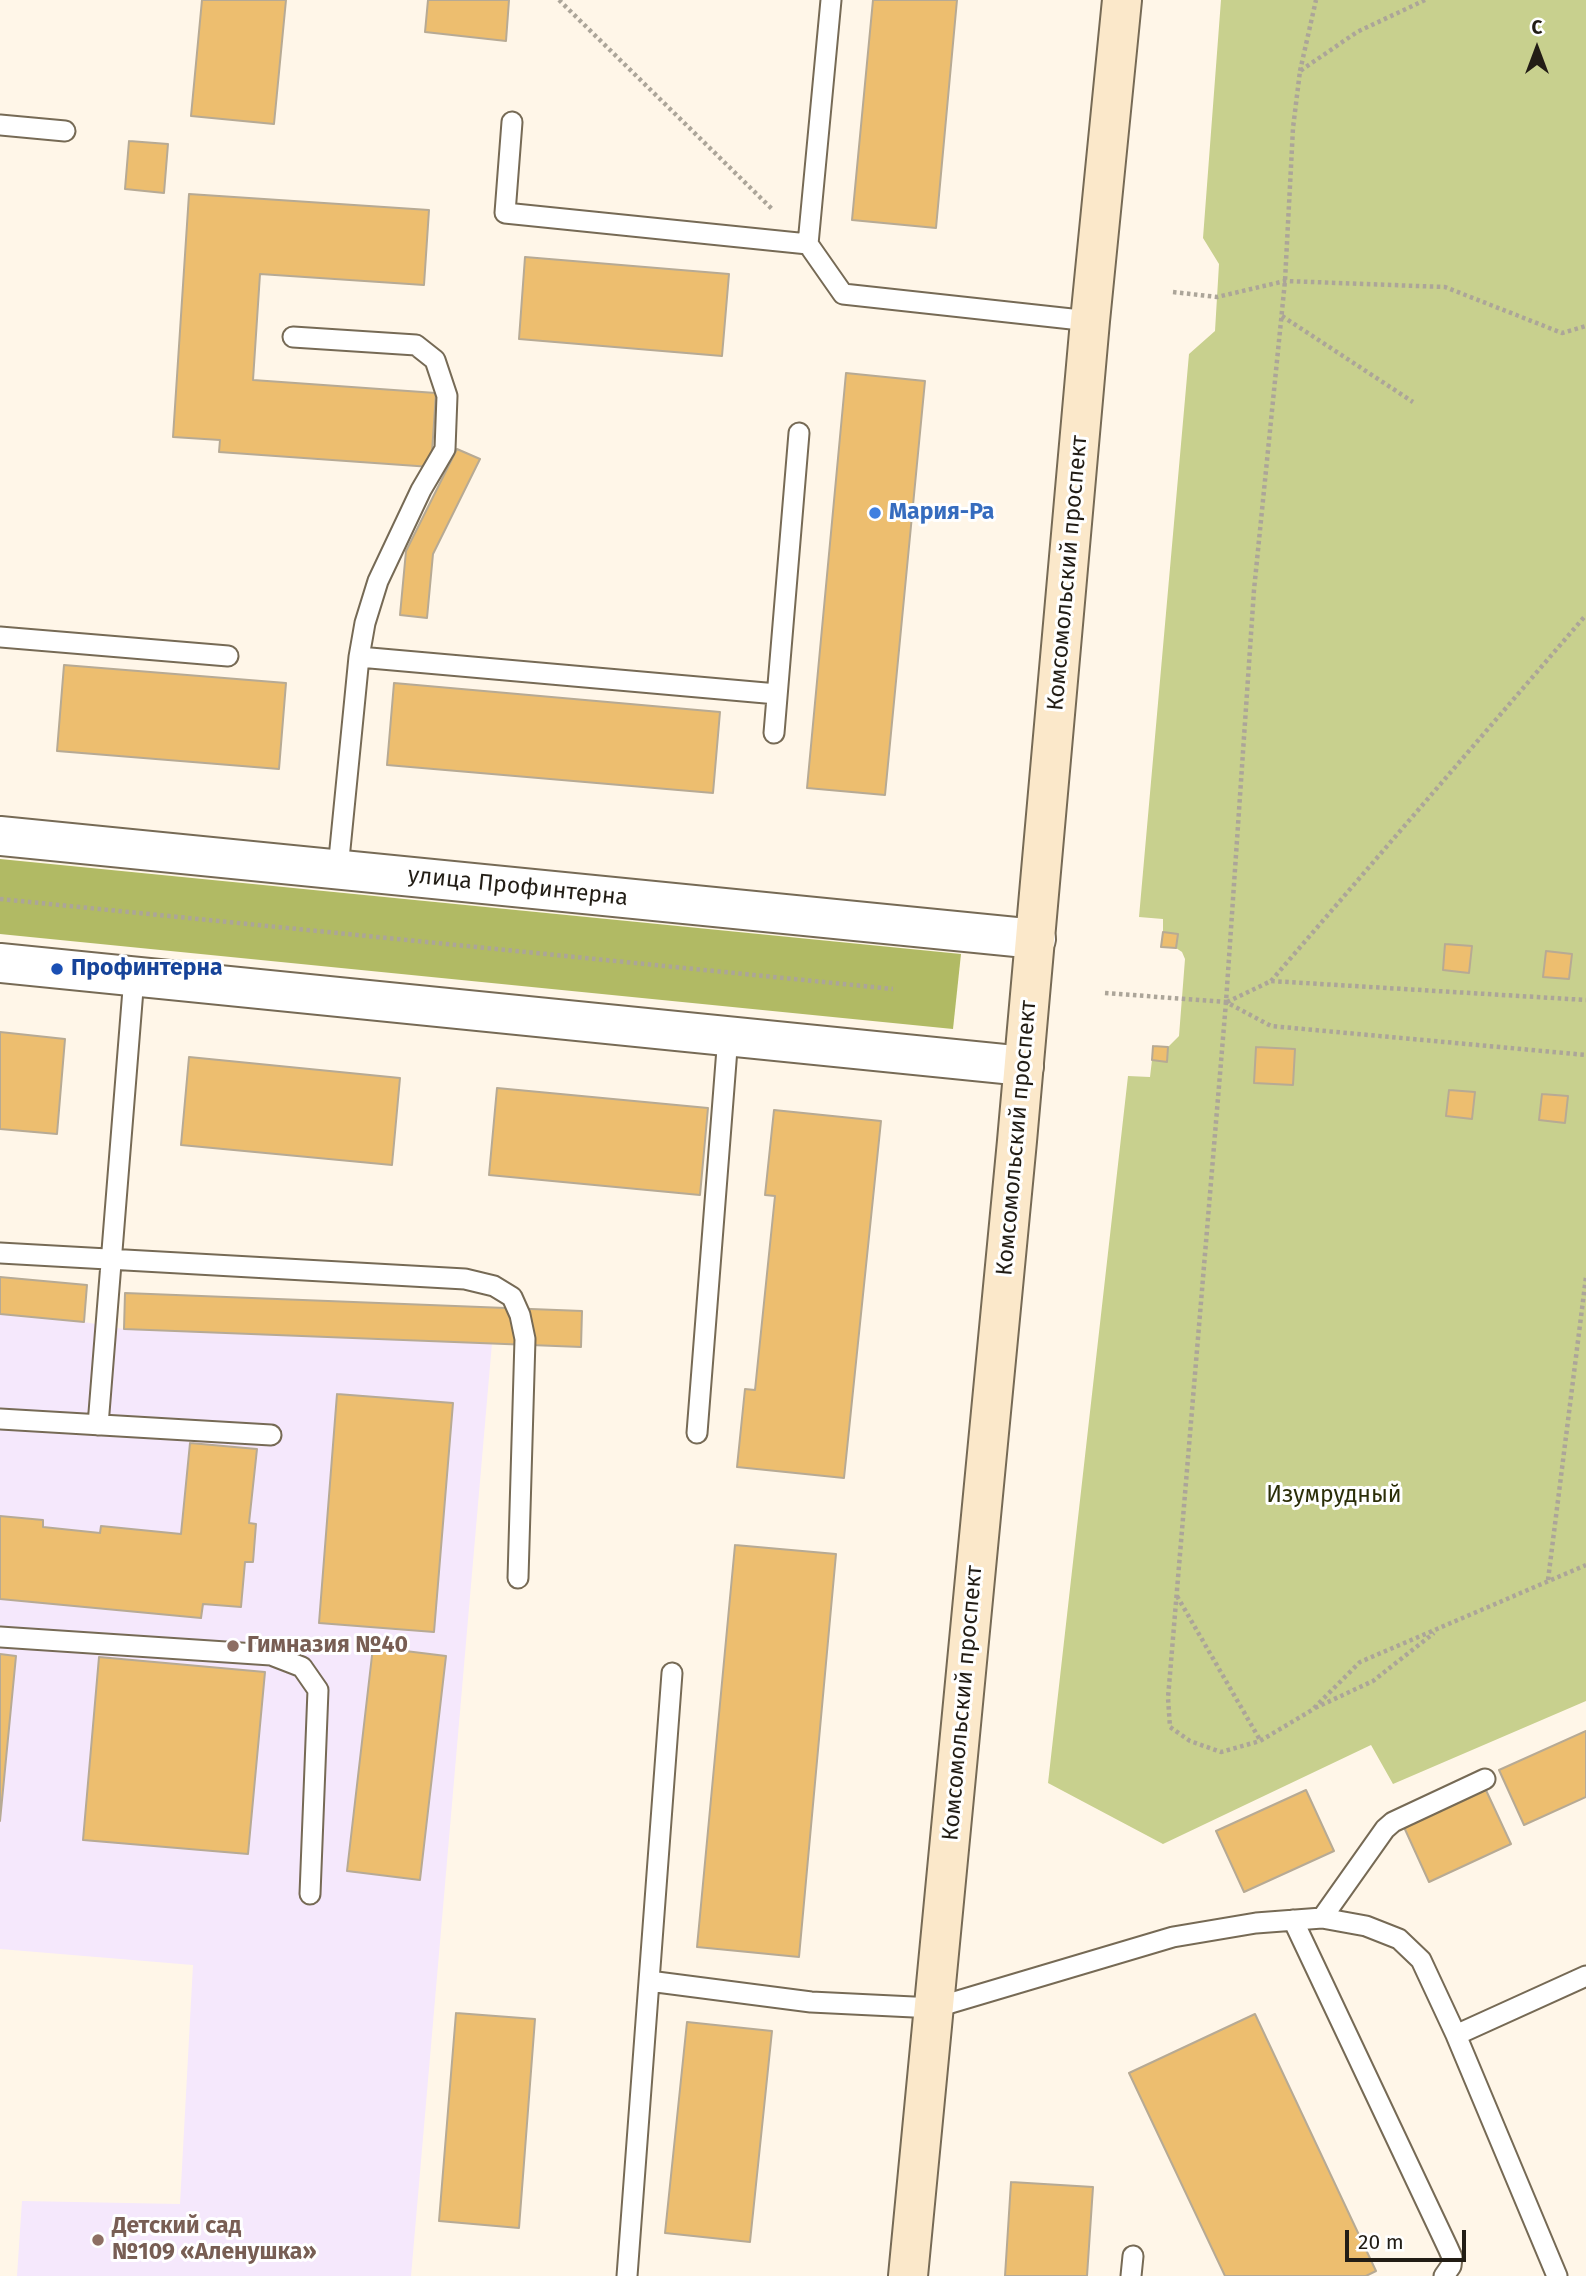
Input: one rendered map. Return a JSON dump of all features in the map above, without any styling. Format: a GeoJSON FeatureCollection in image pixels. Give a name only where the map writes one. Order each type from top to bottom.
{"type":"FeatureCollection","features":[{"type":"Feature","properties":{"kind":"main road","name":"Комсомольский проспект"},"geometry":{"type":"LineString","coordinates":[[908,2276],[1024,1066],[1090,321],[1122,0]]}},
{"type":"Feature","properties":{"kind":"street","name":"улица Профинтерна"},"geometry":{"type":"LineString","coordinates":[[0,836],[1035,939]]}},
{"type":"Feature","properties":{"kind":"street"},"geometry":{"type":"LineString","coordinates":[[0,963],[1024,1066]]}},
{"type":"Feature","properties":{"kind":"lane"},"geometry":{"type":"LineString","coordinates":[[831,0],[808,244],[843,294],[1090,321]]}},
{"type":"Feature","properties":{"kind":"lane"},"geometry":{"type":"LineString","coordinates":[[512,122],[505,213],[808,244]]}},
{"type":"Feature","properties":{"kind":"lane"},"geometry":{"type":"LineString","coordinates":[[0,125],[65,131]]}},
{"type":"Feature","properties":{"kind":"lane"},"geometry":{"type":"LineString","coordinates":[[293,337],[415,345],[435,360],[447,396],[445,449],[421,490],[379,580],[365,623],[359,657],[338,869]]}},
{"type":"Feature","properties":{"kind":"lane"},"geometry":{"type":"LineString","coordinates":[[774,733],[799,433]]}},
{"type":"Feature","properties":{"kind":"lane"},"geometry":{"type":"LineString","coordinates":[[0,637],[228,656]]}},
{"type":"Feature","properties":{"kind":"lane"},"geometry":{"type":"LineString","coordinates":[[359,657],[777,694]]}},
{"type":"Feature","properties":{"kind":"lane"},"geometry":{"type":"LineString","coordinates":[[99,1424],[134,977]]}},
{"type":"Feature","properties":{"kind":"lane"},"geometry":{"type":"LineString","coordinates":[[697,1433],[728,1036]]}},
{"type":"Feature","properties":{"kind":"lane"},"geometry":{"type":"LineString","coordinates":[[0,1253],[465,1279],[494,1286],[512,1297],[520,1315],[524,1339],[518,1578]]}},
{"type":"Feature","properties":{"kind":"lane"},"geometry":{"type":"LineString","coordinates":[[0,1419],[271,1435]]}},
{"type":"Feature","properties":{"kind":"lane"},"geometry":{"type":"LineString","coordinates":[[0,1637],[271,1655],[302,1667],[318,1690],[310,1894]]}},
{"type":"Feature","properties":{"kind":"lane"},"geometry":{"type":"LineString","coordinates":[[627,2276],[672,1673]]}},
{"type":"Feature","properties":{"kind":"lane"},"geometry":{"type":"LineString","coordinates":[[1322,1918],[1385,1829],[1393,1822],[1485,1779]]}},
{"type":"Feature","properties":{"kind":"lane"},"geometry":{"type":"LineString","coordinates":[[649,1981],[811,2002],[934,2008],[1173,1937],[1234,1926],[1322,1918],[1366,1926],[1399,1939],[1420,1960],[1455,2035],[1557,2276]]}},
{"type":"Feature","properties":{"kind":"lane"},"geometry":{"type":"LineString","coordinates":[[1293,1920],[1452,2257],[1451,2266],[1444,2276]]}},
{"type":"Feature","properties":{"kind":"lane"},"geometry":{"type":"LineString","coordinates":[[1455,2035],[1586,1976]]}},
{"type":"Feature","properties":{"kind":"lane"},"geometry":{"type":"LineString","coordinates":[[1131,2276],[1133,2256]]}},
{"type":"Feature","properties":{"kind":"path"},"geometry":{"type":"LineString","coordinates":[[559,0],[808,244]]}},
{"type":"Feature","properties":{"kind":"path"},"geometry":{"type":"LineString","coordinates":[[1316,0],[1300,71],[1293,128],[1285,281],[1254,590],[1226,1002],[1168,1698],[1170,1727],[1190,1741],[1221,1752],[1260,1741],[1311,1710],[1373,1681],[1440,1628]]}},
{"type":"Feature","properties":{"kind":"path"},"geometry":{"type":"LineString","coordinates":[[1300,71],[1357,32],[1425,0]]}},
{"type":"Feature","properties":{"kind":"path"},"geometry":{"type":"LineString","coordinates":[[1173,292],[1217,298],[1285,281],[1446,287],[1562,333],[1586,326]]}},
{"type":"Feature","properties":{"kind":"path"},"geometry":{"type":"LineString","coordinates":[[1282,316],[1413,402]]}},
{"type":"Feature","properties":{"kind":"path"},"geometry":{"type":"LineString","coordinates":[[1226,1002],[1271,981],[1586,615]]}},
{"type":"Feature","properties":{"kind":"path"},"geometry":{"type":"LineString","coordinates":[[0,899],[893,989]]}},
{"type":"Feature","properties":{"kind":"path"},"geometry":{"type":"LineString","coordinates":[[1271,981],[1586,1000]]}},
{"type":"Feature","properties":{"kind":"path"},"geometry":{"type":"LineString","coordinates":[[1105,993],[1226,1002],[1271,1026],[1586,1055]]}},
{"type":"Feature","properties":{"kind":"path"},"geometry":{"type":"LineString","coordinates":[[1548,1580],[1586,1277]]}},
{"type":"Feature","properties":{"kind":"path"},"geometry":{"type":"LineString","coordinates":[[1311,1710],[1360,1662],[1586,1565]]}},
{"type":"Feature","properties":{"kind":"path"},"geometry":{"type":"LineString","coordinates":[[1177,1595],[1260,1741]]}},
{"type":"Feature","properties":{"kind":"shaded area","name":"Гимназия №40"},"geometry":{"type":"Polygon","coordinates":[[[0,1314],[84,1322],[124,1329],[492,1343],[411,2276],[17,2276],[22,2201],[180,2204],[193,1965],[0,1949],[0,1314]]]}},
{"type":"Feature","properties":{"kind":"green space","name":"Изумрудный"},"geometry":{"type":"Polygon","coordinates":[[[1221,0],[1586,0],[1586,1701],[1393,1784],[1371,1745],[1163,1844],[1048,1783],[1128,1076],[1150,1077],[1152,1060],[1167,1062],[1168,1047],[1179,1036],[1185,959],[1182,952],[1176,948],[1177,934],[1163,932],[1163,919],[1139,917],[1189,354],[1215,331],[1219,264],[1203,238],[1221,0]]]}},
{"type":"Feature","properties":{"kind":"green space"},"geometry":{"type":"Polygon","coordinates":[[[0,859],[961,954],[953,1029],[0,934],[0,859]]]}},
{"type":"Feature","properties":{"kind":"building"},"geometry":{"type":"Polygon","coordinates":[[[202,0],[286,0],[274,124],[191,116],[202,0]]]}},
{"type":"Feature","properties":{"kind":"building"},"geometry":{"type":"Polygon","coordinates":[[[428,0],[509,0],[506,41],[425,32],[428,0]]]}},
{"type":"Feature","properties":{"kind":"building"},"geometry":{"type":"Polygon","coordinates":[[[873,0],[957,0],[936,228],[852,220],[873,0]]]}},
{"type":"Feature","properties":{"kind":"building"},"geometry":{"type":"Polygon","coordinates":[[[129,141],[168,144],[164,193],[125,189],[129,141]]]}},
{"type":"Feature","properties":{"kind":"building"},"geometry":{"type":"Polygon","coordinates":[[[189,194],[429,210],[424,285],[260,274],[253,380],[436,393],[431,467],[219,452],[220,440],[173,437],[189,194]]]}},
{"type":"Feature","properties":{"kind":"building"},"geometry":{"type":"Polygon","coordinates":[[[525,257],[729,274],[722,356],[519,339],[525,257]]]}},
{"type":"Feature","properties":{"kind":"building"},"geometry":{"type":"Polygon","coordinates":[[[846,373],[925,381],[885,795],[807,788],[846,373]]]}},
{"type":"Feature","properties":{"kind":"building"},"geometry":{"type":"Polygon","coordinates":[[[457,449],[480,459],[433,554],[427,618],[400,615],[406,551],[457,449]]]}},
{"type":"Feature","properties":{"kind":"building"},"geometry":{"type":"Polygon","coordinates":[[[64,665],[286,683],[279,769],[57,751],[64,665]]]}},
{"type":"Feature","properties":{"kind":"building"},"geometry":{"type":"Polygon","coordinates":[[[394,683],[720,712],[713,793],[387,765],[394,683]]]}},
{"type":"Feature","properties":{"kind":"building"},"geometry":{"type":"Polygon","coordinates":[[[1163,932],[1178,934],[1176,948],[1161,947],[1163,932]]]}},
{"type":"Feature","properties":{"kind":"building"},"geometry":{"type":"Polygon","coordinates":[[[1445,944],[1472,946],[1469,973],[1443,970],[1445,944]]]}},
{"type":"Feature","properties":{"kind":"building"},"geometry":{"type":"Polygon","coordinates":[[[1546,951],[1572,954],[1569,979],[1543,977],[1546,951]]]}},
{"type":"Feature","properties":{"kind":"building"},"geometry":{"type":"Polygon","coordinates":[[[0,1032],[65,1039],[57,1134],[0,1129],[0,1032]]]}},
{"type":"Feature","properties":{"kind":"building"},"geometry":{"type":"Polygon","coordinates":[[[1153,1046],[1168,1047],[1167,1062],[1152,1060],[1153,1046]]]}},
{"type":"Feature","properties":{"kind":"building"},"geometry":{"type":"Polygon","coordinates":[[[1256,1047],[1295,1049],[1293,1085],[1254,1083],[1256,1047]]]}},
{"type":"Feature","properties":{"kind":"building"},"geometry":{"type":"Polygon","coordinates":[[[189,1057],[400,1078],[392,1165],[181,1145],[189,1057]]]}},
{"type":"Feature","properties":{"kind":"building"},"geometry":{"type":"Polygon","coordinates":[[[497,1088],[708,1108],[700,1195],[489,1175],[497,1088]]]}},
{"type":"Feature","properties":{"kind":"building"},"geometry":{"type":"Polygon","coordinates":[[[1449,1090],[1475,1092],[1472,1119],[1446,1116],[1449,1090]]]}},
{"type":"Feature","properties":{"kind":"building"},"geometry":{"type":"Polygon","coordinates":[[[1542,1094],[1568,1096],[1565,1123],[1539,1120],[1542,1094]]]}},
{"type":"Feature","properties":{"kind":"building"},"geometry":{"type":"Polygon","coordinates":[[[774,1110],[881,1121],[844,1478],[737,1467],[745,1389],[755,1390],[775,1196],[765,1195],[774,1110]]]}},
{"type":"Feature","properties":{"kind":"building"},"geometry":{"type":"Polygon","coordinates":[[[0,1277],[87,1285],[84,1322],[0,1314],[0,1277]]]}},
{"type":"Feature","properties":{"kind":"building"},"geometry":{"type":"Polygon","coordinates":[[[125,1293],[582,1311],[581,1347],[124,1329],[125,1293]]]}},
{"type":"Feature","properties":{"kind":"building"},"geometry":{"type":"Polygon","coordinates":[[[337,1394],[453,1403],[434,1632],[319,1623],[337,1394]]]}},
{"type":"Feature","properties":{"kind":"building"},"geometry":{"type":"Polygon","coordinates":[[[190,1443],[257,1449],[249,1523],[256,1524],[253,1562],[245,1562],[241,1607],[203,1604],[201,1618],[0,1599],[0,1516],[43,1520],[43,1527],[100,1533],[101,1526],[181,1534],[190,1443]]]}},
{"type":"Feature","properties":{"kind":"building"},"geometry":{"type":"Polygon","coordinates":[[[735,1545],[836,1554],[799,1957],[697,1947],[735,1545]]]}},
{"type":"Feature","properties":{"kind":"building"},"geometry":{"type":"Polygon","coordinates":[[[373,1647],[446,1656],[420,1880],[347,1871],[373,1647]]]}},
{"type":"Feature","properties":{"kind":"building"},"geometry":{"type":"Polygon","coordinates":[[[0,1654],[16,1656],[0,1821],[0,1654]]]}},
{"type":"Feature","properties":{"kind":"building"},"geometry":{"type":"Polygon","coordinates":[[[99,1657],[265,1672],[248,1854],[83,1840],[99,1657]]]}},
{"type":"Feature","properties":{"kind":"building"},"geometry":{"type":"Polygon","coordinates":[[[1586,1731],[1586,1797],[1524,1825],[1499,1770],[1586,1731]]]}},
{"type":"Feature","properties":{"kind":"building"},"geometry":{"type":"Polygon","coordinates":[[[1485,1788],[1511,1844],[1429,1882],[1403,1825],[1485,1788]]]}},
{"type":"Feature","properties":{"kind":"building"},"geometry":{"type":"Polygon","coordinates":[[[1306,1790],[1334,1851],[1244,1892],[1216,1831],[1306,1790]]]}},
{"type":"Feature","properties":{"kind":"building"},"geometry":{"type":"Polygon","coordinates":[[[456,2013],[535,2019],[519,2228],[439,2221],[456,2013]]]}},
{"type":"Feature","properties":{"kind":"building"},"geometry":{"type":"Polygon","coordinates":[[[1255,2014],[1376,2271],[1366,2276],[1225,2276],[1129,2073],[1255,2014]]]}},
{"type":"Feature","properties":{"kind":"building"},"geometry":{"type":"Polygon","coordinates":[[[687,2022],[772,2031],[750,2242],[665,2233],[687,2022]]]}},
{"type":"Feature","properties":{"kind":"building"},"geometry":{"type":"Polygon","coordinates":[[[1011,2182],[1093,2187],[1087,2276],[1005,2276],[1011,2182]]]}},
{"type":"Feature","properties":{"kind":"place","name":"Мария-Ра"},"geometry":{"type":"Point","coordinates":[875,513]}},
{"type":"Feature","properties":{"kind":"place","name":"Профинтерна"},"geometry":{"type":"Point","coordinates":[57,969]}},
{"type":"Feature","properties":{"kind":"place","name":"Гимназия №40"},"geometry":{"type":"Point","coordinates":[233,1646]}},
{"type":"Feature","properties":{"kind":"place","name":"Детский сад №109 «Аленушка»"},"geometry":{"type":"Point","coordinates":[98,2240]}}]}
